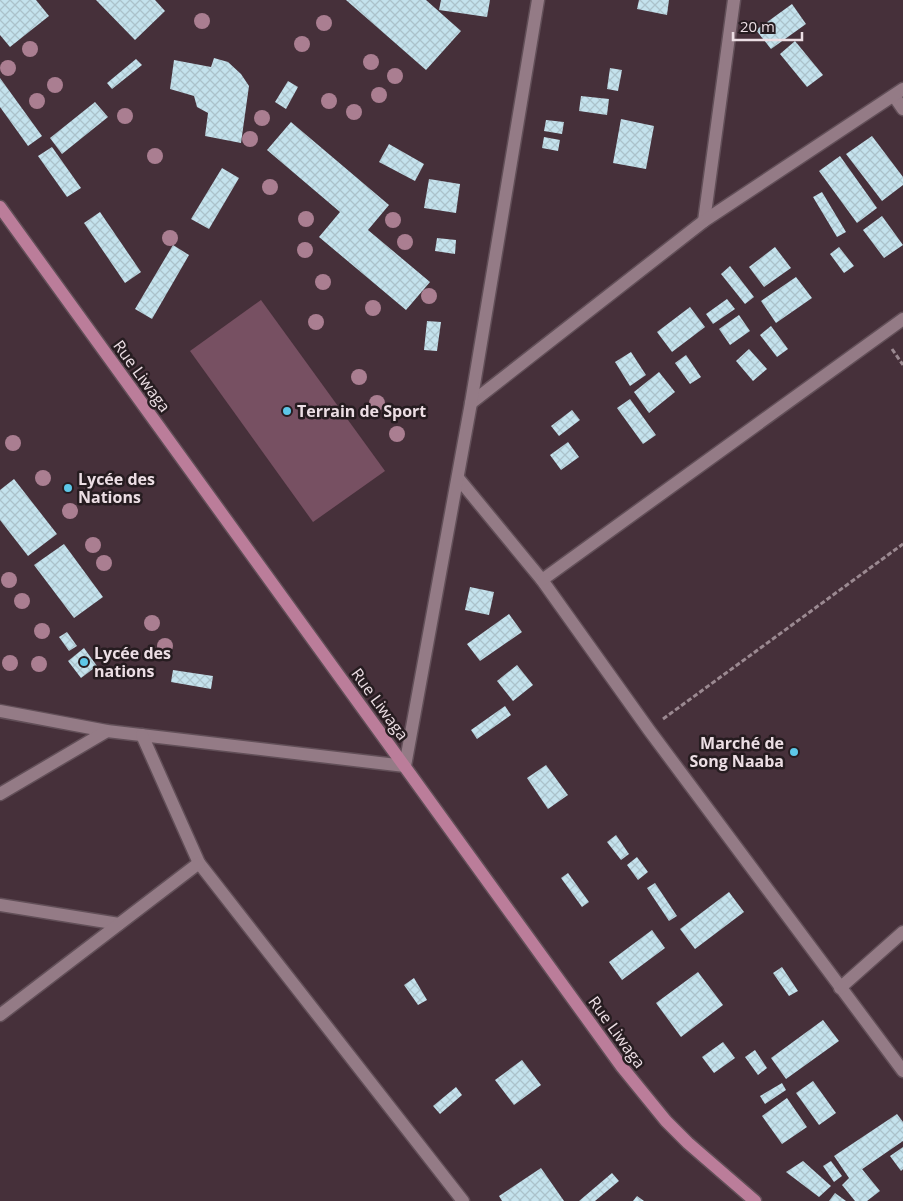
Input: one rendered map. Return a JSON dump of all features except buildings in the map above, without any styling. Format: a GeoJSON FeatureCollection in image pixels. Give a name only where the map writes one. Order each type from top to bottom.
{"type":"FeatureCollection","features":[{"type":"Feature","properties":{"kind":"main road","name":"Rue Liwaga"},"geometry":{"type":"LineString","coordinates":[[0,207],[627,1074],[666,1121],[688,1143],[755,1201]]}},
{"type":"Feature","properties":{"kind":"street"},"geometry":{"type":"LineString","coordinates":[[0,711],[108,731],[405,766],[471,404],[538,0]]}},
{"type":"Feature","properties":{"kind":"street"},"geometry":{"type":"LineString","coordinates":[[704,221],[734,0]]}},
{"type":"Feature","properties":{"kind":"street"},"geometry":{"type":"LineString","coordinates":[[471,404],[704,221],[898,92],[903,109]]}},
{"type":"Feature","properties":{"kind":"street"},"geometry":{"type":"LineString","coordinates":[[542,580],[903,319]]}},
{"type":"Feature","properties":{"kind":"street"},"geometry":{"type":"LineString","coordinates":[[458,478],[542,580],[649,730],[903,1071]]}},
{"type":"Feature","properties":{"kind":"street"},"geometry":{"type":"LineString","coordinates":[[0,794],[108,731]]}},
{"type":"Feature","properties":{"kind":"street"},"geometry":{"type":"LineString","coordinates":[[142,735],[199,863],[463,1201]]}},
{"type":"Feature","properties":{"kind":"street"},"geometry":{"type":"LineString","coordinates":[[0,1015],[199,863]]}},
{"type":"Feature","properties":{"kind":"street"},"geometry":{"type":"LineString","coordinates":[[0,905],[120,924]]}},
{"type":"Feature","properties":{"kind":"street"},"geometry":{"type":"LineString","coordinates":[[840,988],[903,932]]}},
{"type":"Feature","properties":{"kind":"path"},"geometry":{"type":"LineString","coordinates":[[649,730],[903,544]]}},
{"type":"Feature","properties":{"kind":"shaded area","name":"Terrain de Sport"},"geometry":{"type":"Polygon","coordinates":[[[261,300],[385,471],[313,522],[190,351],[261,300]]]}},
{"type":"Feature","properties":{"kind":"place","name":"Terrain de Sport"},"geometry":{"type":"Point","coordinates":[287,411]}},
{"type":"Feature","properties":{"kind":"place","name":"Lycée des Nations"},"geometry":{"type":"Point","coordinates":[68,488]}},
{"type":"Feature","properties":{"kind":"place","name":"Lycée des nations"},"geometry":{"type":"Point","coordinates":[84,662]}},
{"type":"Feature","properties":{"kind":"place","name":"Marché de Song Naaba"},"geometry":{"type":"Point","coordinates":[794,752]}}]}
